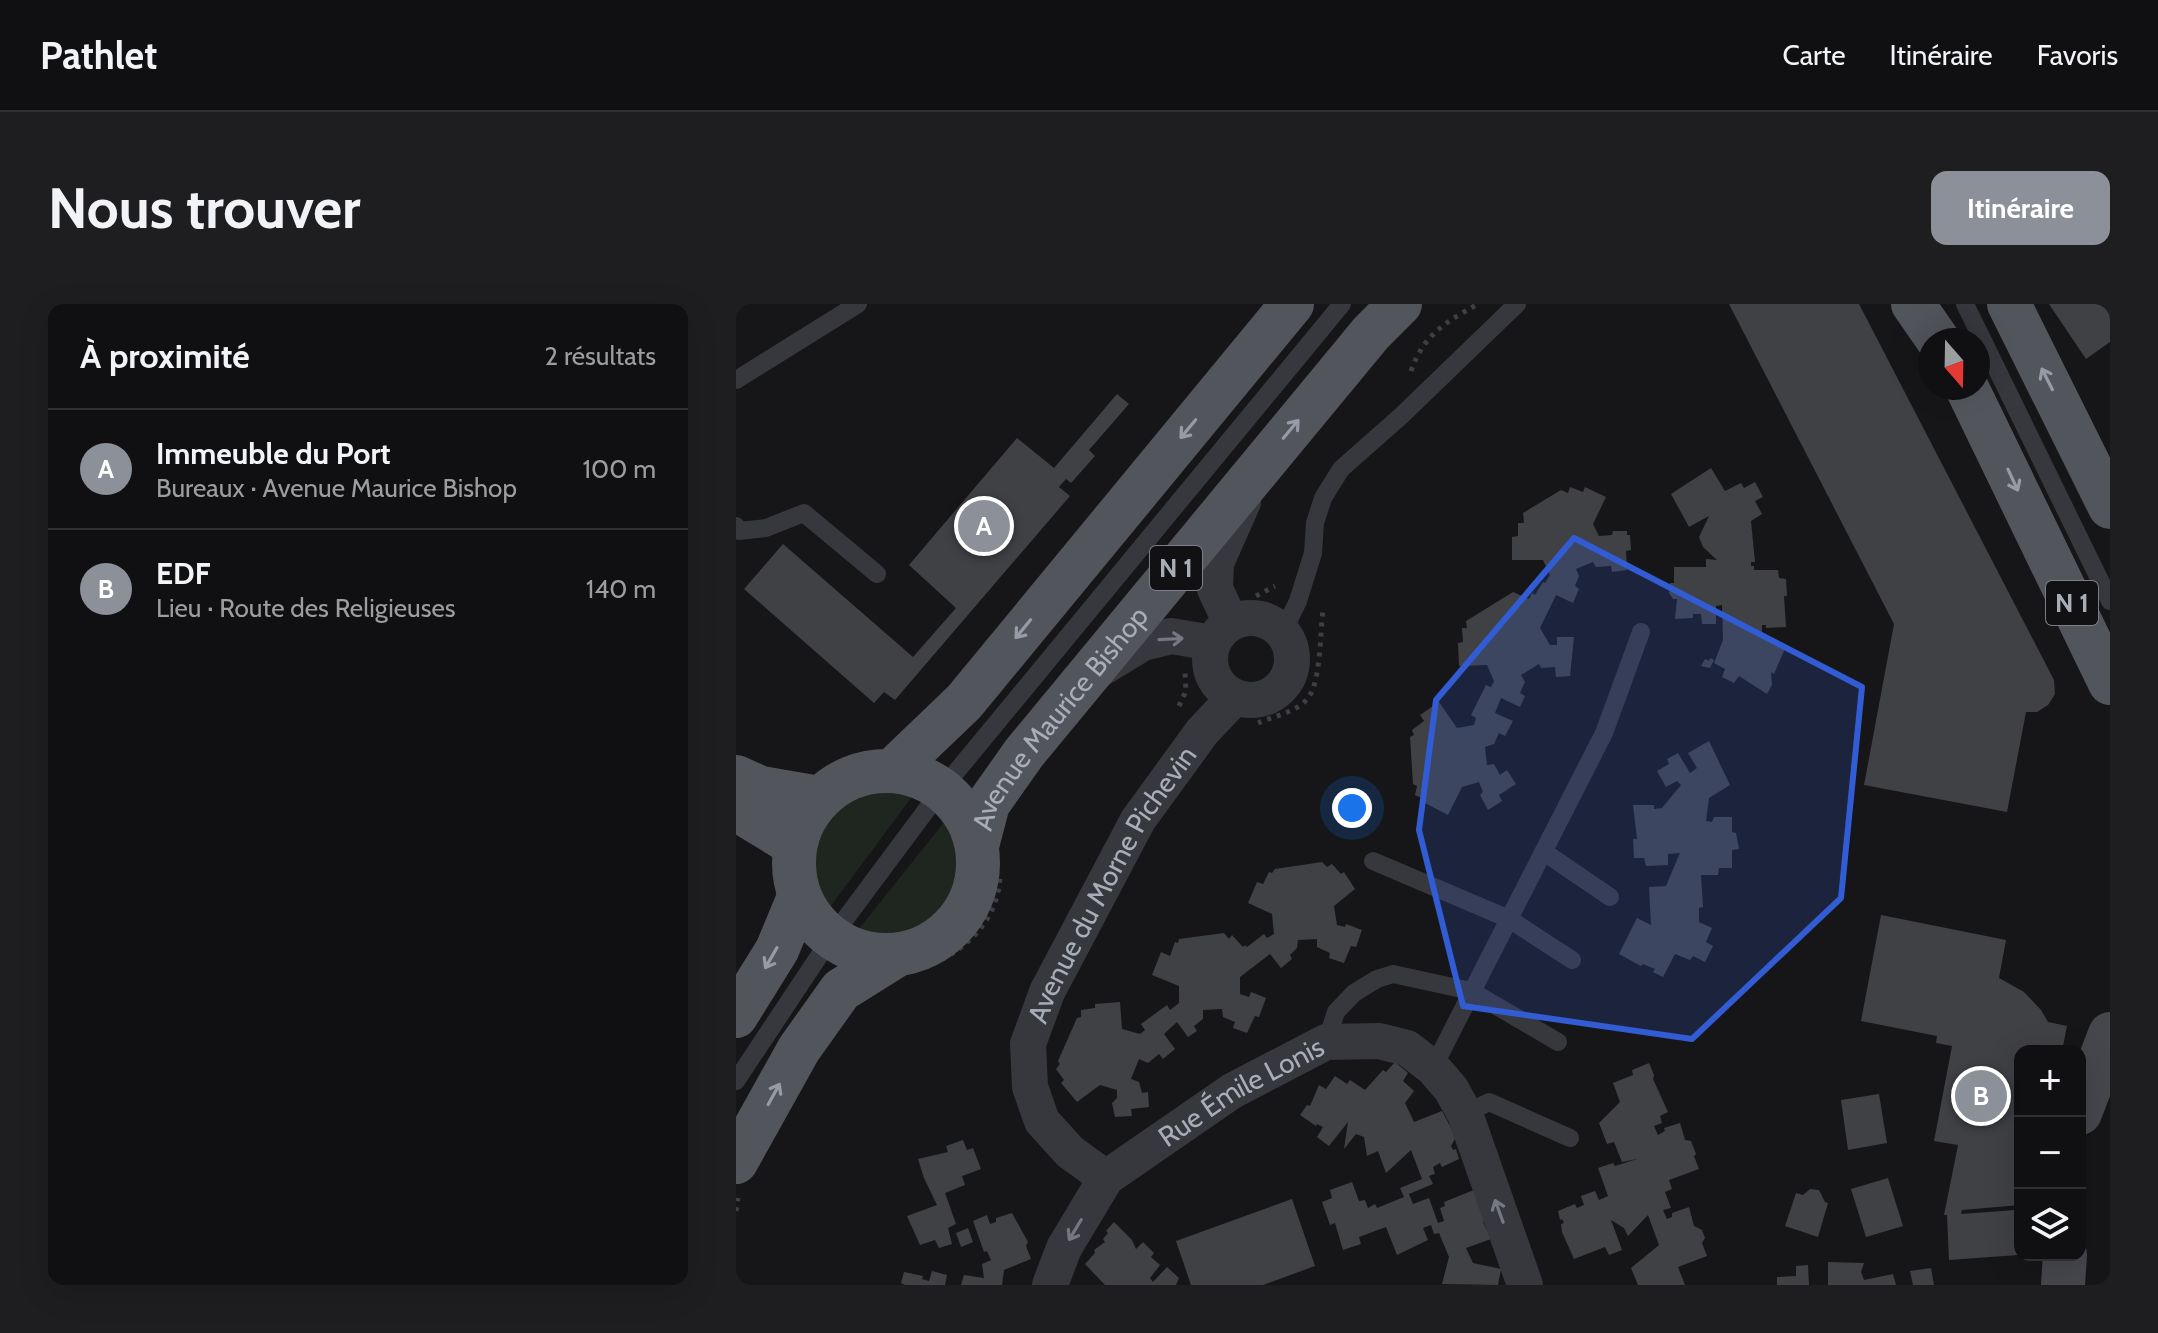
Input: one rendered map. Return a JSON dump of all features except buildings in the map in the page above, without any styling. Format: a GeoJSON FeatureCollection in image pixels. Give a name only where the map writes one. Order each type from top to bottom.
{"type":"FeatureCollection","features":[{"type":"Feature","properties":{"kind":"main road"},"geometry":{"type":"LineString","coordinates":[[892,771],[964,702],[1292,304]]}},
{"type":"Feature","properties":{"kind":"main road","name":"Avenue Maurice Bishop"},"geometry":{"type":"LineString","coordinates":[[988,858],[988,804],[1024,753],[1371,333],[1400,304]]}},
{"type":"Feature","properties":{"kind":"main road"},"geometry":{"type":"LineString","coordinates":[[1913,304],[1930,328]]}},
{"type":"Feature","properties":{"kind":"main road"},"geometry":{"type":"LineString","coordinates":[[2009,304],[2091,513]]}},
{"type":"Feature","properties":{"kind":"main road","name":"N 1"},"geometry":{"type":"LineString","coordinates":[[1973,400],[2110,683]]}},
{"type":"Feature","properties":{"kind":"main road"},"geometry":{"type":"LineString","coordinates":[[740,1175],[799,1049],[841,990],[910,962],[951,929],[969,905],[978,876],[988,858],[958,805],[942,789],[927,780],[892,771],[866,772],[841,782],[819,798],[804,820],[795,845],[793,872],[799,897],[808,914],[831,938],[854,950],[910,962]]}},
{"type":"Feature","properties":{"kind":"main road"},"geometry":{"type":"LineString","coordinates":[[736,777],[761,788],[819,798]]}},
{"type":"Feature","properties":{"kind":"main road"},"geometry":{"type":"LineString","coordinates":[[736,809],[795,845]]}},
{"type":"Feature","properties":{"kind":"main road"},"geometry":{"type":"LineString","coordinates":[[736,1016],[777,950],[799,897]]}},
{"type":"Feature","properties":{"kind":"main road"},"geometry":{"type":"LineString","coordinates":[[2086,1098],[2107,1047]]}},
{"type":"Feature","properties":{"kind":"main road"},"geometry":{"type":"LineString","coordinates":[[2063,1285],[2065,1261]]}},
{"type":"Feature","properties":{"kind":"street"},"geometry":{"type":"LineString","coordinates":[[1231,621],[1215,589],[1216,563],[1257,470]]}},
{"type":"Feature","properties":{"kind":"street"},"geometry":{"type":"LineString","coordinates":[[1083,680],[1143,643],[1231,621],[1259,618],[1283,632],[1291,645],[1291,673],[1273,694],[1261,699],[1235,697],[1224,691],[1216,681],[1210,655],[1231,621]]}},
{"type":"Feature","properties":{"kind":"street","name":"Avenue du Morne Pichevin"},"geometry":{"type":"LineString","coordinates":[[1106,1178],[1070,1152],[1042,1121],[1030,1087],[1028,1044],[1047,992],[1138,820],[1202,732],[1235,697]]}},
{"type":"Feature","properties":{"kind":"street","name":"Rue Émile Lonis"},"geometry":{"type":"LineString","coordinates":[[1106,1178],[1232,1091],[1326,1042],[1379,1041],[1407,1048],[1433,1068],[1451,1089],[1465,1114],[1525,1285]]}},
{"type":"Feature","properties":{"kind":"street"},"geometry":{"type":"LineString","coordinates":[[1050,1285],[1064,1248],[1106,1178]]}},
{"type":"Feature","properties":{"kind":"lane"},"geometry":{"type":"LineString","coordinates":[[736,380],[858,304]]}},
{"type":"Feature","properties":{"kind":"lane"},"geometry":{"type":"LineString","coordinates":[[736,1081],[831,938],[942,789],[1342,304]]}},
{"type":"Feature","properties":{"kind":"lane"},"geometry":{"type":"LineString","coordinates":[[1283,632],[1298,601],[1313,553],[1315,523],[1323,498],[1341,469],[1517,304]]}},
{"type":"Feature","properties":{"kind":"lane"},"geometry":{"type":"LineString","coordinates":[[1965,304],[2091,513],[2110,580]]}},
{"type":"Feature","properties":{"kind":"lane"},"geometry":{"type":"LineString","coordinates":[[736,526],[739,531],[766,528],[804,513],[877,574]]}},
{"type":"Feature","properties":{"kind":"lane"},"geometry":{"type":"LineString","coordinates":[[2091,513],[2095,574],[2110,601]]}},
{"type":"Feature","properties":{"kind":"lane"},"geometry":{"type":"LineString","coordinates":[[1433,1068],[1604,733],[1641,632]]}},
{"type":"Feature","properties":{"kind":"lane"},"geometry":{"type":"LineString","coordinates":[[1544,852],[1610,897]]}},
{"type":"Feature","properties":{"kind":"lane"},"geometry":{"type":"LineString","coordinates":[[1373,861],[1509,919],[1572,960]]}},
{"type":"Feature","properties":{"kind":"lane"},"geometry":{"type":"LineString","coordinates":[[1326,1042],[1336,1012],[1354,993],[1377,979],[1393,974],[1471,991],[1558,1042]]}},
{"type":"Feature","properties":{"kind":"lane"},"geometry":{"type":"LineString","coordinates":[[1465,1114],[1489,1102],[1570,1138]]}},
{"type":"Feature","properties":{"kind":"path"},"geometry":{"type":"LineString","coordinates":[[1231,621],[1285,576]]}},
{"type":"Feature","properties":{"kind":"path"},"geometry":{"type":"LineString","coordinates":[[1175,714],[1186,691],[1186,675],[1180,662]]}},
{"type":"Feature","properties":{"kind":"path"},"geometry":{"type":"LineString","coordinates":[[910,962],[947,958],[971,939],[991,916],[999,883],[988,858]]}},
{"type":"Feature","properties":{"kind":"path"},"geometry":{"type":"LineString","coordinates":[[736,1211],[740,1175]]}},
{"type":"Feature","properties":{"kind":"highlighted area"},"geometry":{"type":"Polygon","coordinates":[[[1574,538],[1862,687],[1841,898],[1692,1039],[1463,1006],[1419,830],[1436,700],[1574,538]]]}},
{"type":"Feature","properties":{"kind":"shaded area"},"geometry":{"type":"Polygon","coordinates":[[[873,789],[895,789],[914,794],[827,911],[812,871],[814,836],[834,808],[851,797],[873,789]]]}},
{"type":"Feature","properties":{"kind":"shaded area"},"geometry":{"type":"Polygon","coordinates":[[[945,821],[956,844],[960,862],[958,881],[948,904],[930,922],[907,934],[885,936],[858,930],[945,821]]]}},
{"type":"Feature","properties":{"kind":"place","name":"Immeuble du Port"},"geometry":{"type":"Point","coordinates":[984,526]}},
{"type":"Feature","properties":{"kind":"place","name":"EDF"},"geometry":{"type":"Point","coordinates":[1981,1096]}}]}
